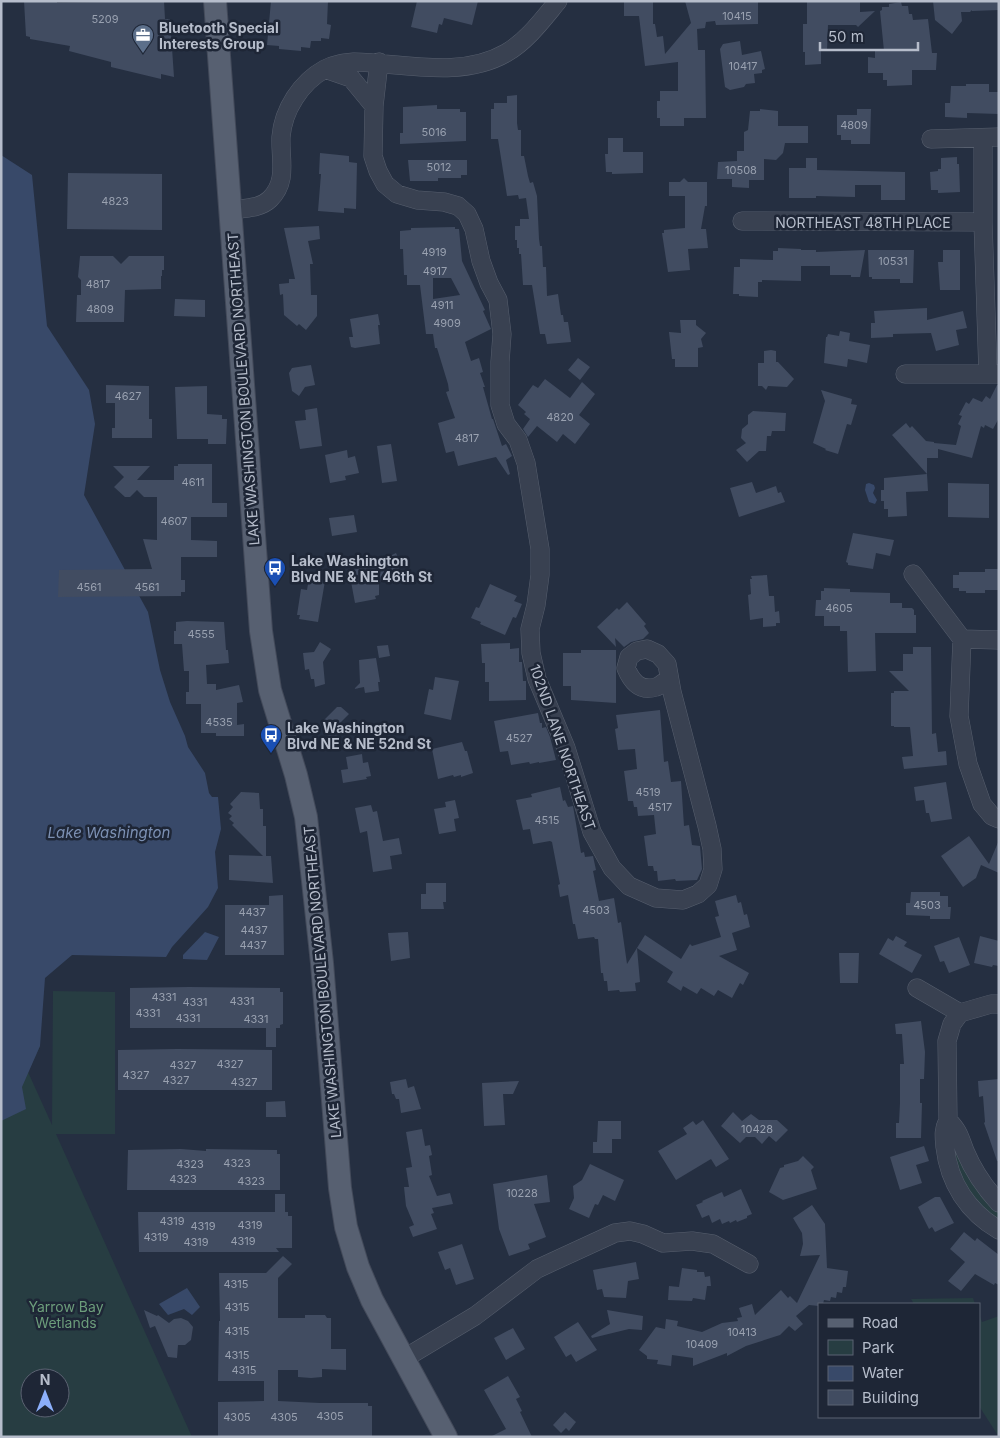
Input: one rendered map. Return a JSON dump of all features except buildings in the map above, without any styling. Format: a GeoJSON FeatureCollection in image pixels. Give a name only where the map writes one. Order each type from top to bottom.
{"type":"FeatureCollection","features":[{"type":"Feature","properties":{"kind":"main road","name":"LAKE WASHINGTON BOULEVARD NORTHEAST"},"geometry":{"type":"LineString","coordinates":[[215,1],[261,631],[270,690],[296,775],[306,818],[322,963],[340,1188],[346,1227],[358,1267],[372,1300],[446,1437]]}},
{"type":"Feature","properties":{"kind":"street"},"geometry":{"type":"LineString","coordinates":[[230,210],[255,207],[268,200],[276,191],[282,179],[283,125],[288,110],[306,84],[325,69],[339,64],[354,62],[452,67],[470,66],[490,61],[524,40],[558,1]]}},
{"type":"Feature","properties":{"kind":"street","name":"102ND LANE NORTHEAST"},"geometry":{"type":"LineString","coordinates":[[379,62],[374,106],[372,156],[384,184],[397,194],[417,200],[444,202],[458,206],[466,214],[474,229],[481,261],[498,300],[502,334],[500,405],[506,424],[518,440],[526,463],[540,549],[540,575],[536,605],[530,629],[531,653],[537,679],[566,748],[592,832],[612,868],[629,886],[656,898],[683,900],[698,894],[708,885],[713,869],[712,849],[670,679]]}},
{"type":"Feature","properties":{"kind":"street"},"geometry":{"type":"LineString","coordinates":[[325,69],[351,78],[374,106]]}},
{"type":"Feature","properties":{"kind":"street"},"geometry":{"type":"LineString","coordinates":[[904,374],[994,374],[984,222],[991,138],[931,139]]}},
{"type":"Feature","properties":{"kind":"street","name":"NORTHEAST 48TH PLACE"},"geometry":{"type":"LineString","coordinates":[[742,221],[984,222]]}},
{"type":"Feature","properties":{"kind":"street"},"geometry":{"type":"LineString","coordinates":[[913,574],[962,639],[958,716],[967,759],[982,804],[992,816],[999,819]]}},
{"type":"Feature","properties":{"kind":"street"},"geometry":{"type":"LineString","coordinates":[[962,639],[999,640]]}},
{"type":"Feature","properties":{"kind":"street"},"geometry":{"type":"LineString","coordinates":[[917,988],[960,1013]]}},
{"type":"Feature","properties":{"kind":"street"},"geometry":{"type":"LineString","coordinates":[[999,1004],[990,1004],[960,1013],[952,1024],[947,1041],[948,1120],[944,1129],[950,1172],[957,1189],[971,1208],[986,1223],[999,1230]]}},
{"type":"Feature","properties":{"kind":"street"},"geometry":{"type":"LineString","coordinates":[[948,1120],[958,1132],[965,1151],[985,1188],[999,1203]]}},
{"type":"Feature","properties":{"kind":"street"},"geometry":{"type":"LineString","coordinates":[[404,1358],[475,1316],[537,1269],[615,1233],[630,1231],[643,1234],[663,1243],[692,1240],[713,1244],[749,1264]]}},
{"type":"Feature","properties":{"kind":"green space","name":"Yarrow Bay Wetlands"},"geometry":{"type":"Polygon","coordinates":[[[53,991],[115,992],[115,1134],[56,1134],[192,1437],[1,1437],[1,1010],[40,1046],[28,1072],[52,1125],[53,991]]]}},
{"type":"Feature","properties":{"kind":"green space"},"geometry":{"type":"Polygon","coordinates":[[[951,1132],[999,1211],[999,1225],[960,1182],[951,1132]]]}},
{"type":"Feature","properties":{"kind":"green space"},"geometry":{"type":"Polygon","coordinates":[[[973,1298],[975,1303],[913,1303],[911,1299],[973,1298]]]}},
{"type":"Feature","properties":{"kind":"green space"},"geometry":{"type":"Polygon","coordinates":[[[999,1316],[999,1437],[980,1408],[980,1317],[982,1322],[999,1316]]]}},
{"type":"Feature","properties":{"kind":"water","name":"Lake Washington"},"geometry":{"type":"Polygon","coordinates":[[[1,155],[32,175],[47,326],[89,390],[95,424],[84,495],[148,612],[160,670],[170,702],[188,747],[205,773],[209,793],[212,797],[218,797],[221,829],[215,852],[218,888],[208,907],[172,947],[166,957],[72,955],[45,978],[40,1046],[22,1087],[26,1109],[1,1121],[1,155]]]}},
{"type":"Feature","properties":{"kind":"water"},"geometry":{"type":"Polygon","coordinates":[[[866,484],[874,485],[875,488],[873,493],[877,500],[875,504],[869,502],[865,490],[866,484]]]}},
{"type":"Feature","properties":{"kind":"water"},"geometry":{"type":"Polygon","coordinates":[[[205,932],[219,937],[207,960],[183,959],[183,955],[205,932]]]}},
{"type":"Feature","properties":{"kind":"water"},"geometry":{"type":"Polygon","coordinates":[[[187,1288],[200,1307],[192,1315],[184,1309],[168,1315],[159,1304],[187,1288]]]}},
{"type":"Feature","properties":{"kind":"place","name":"Bluetooth Special Interests Group"},"geometry":{"type":"Point","coordinates":[143,54]}},
{"type":"Feature","properties":{"kind":"place","name":"Lake Washington Blvd NE & NE 46th St"},"geometry":{"type":"Point","coordinates":[275,587]}},
{"type":"Feature","properties":{"kind":"place","name":"Lake Washington Blvd NE & NE 52nd St"},"geometry":{"type":"Point","coordinates":[271,754]}}]}
